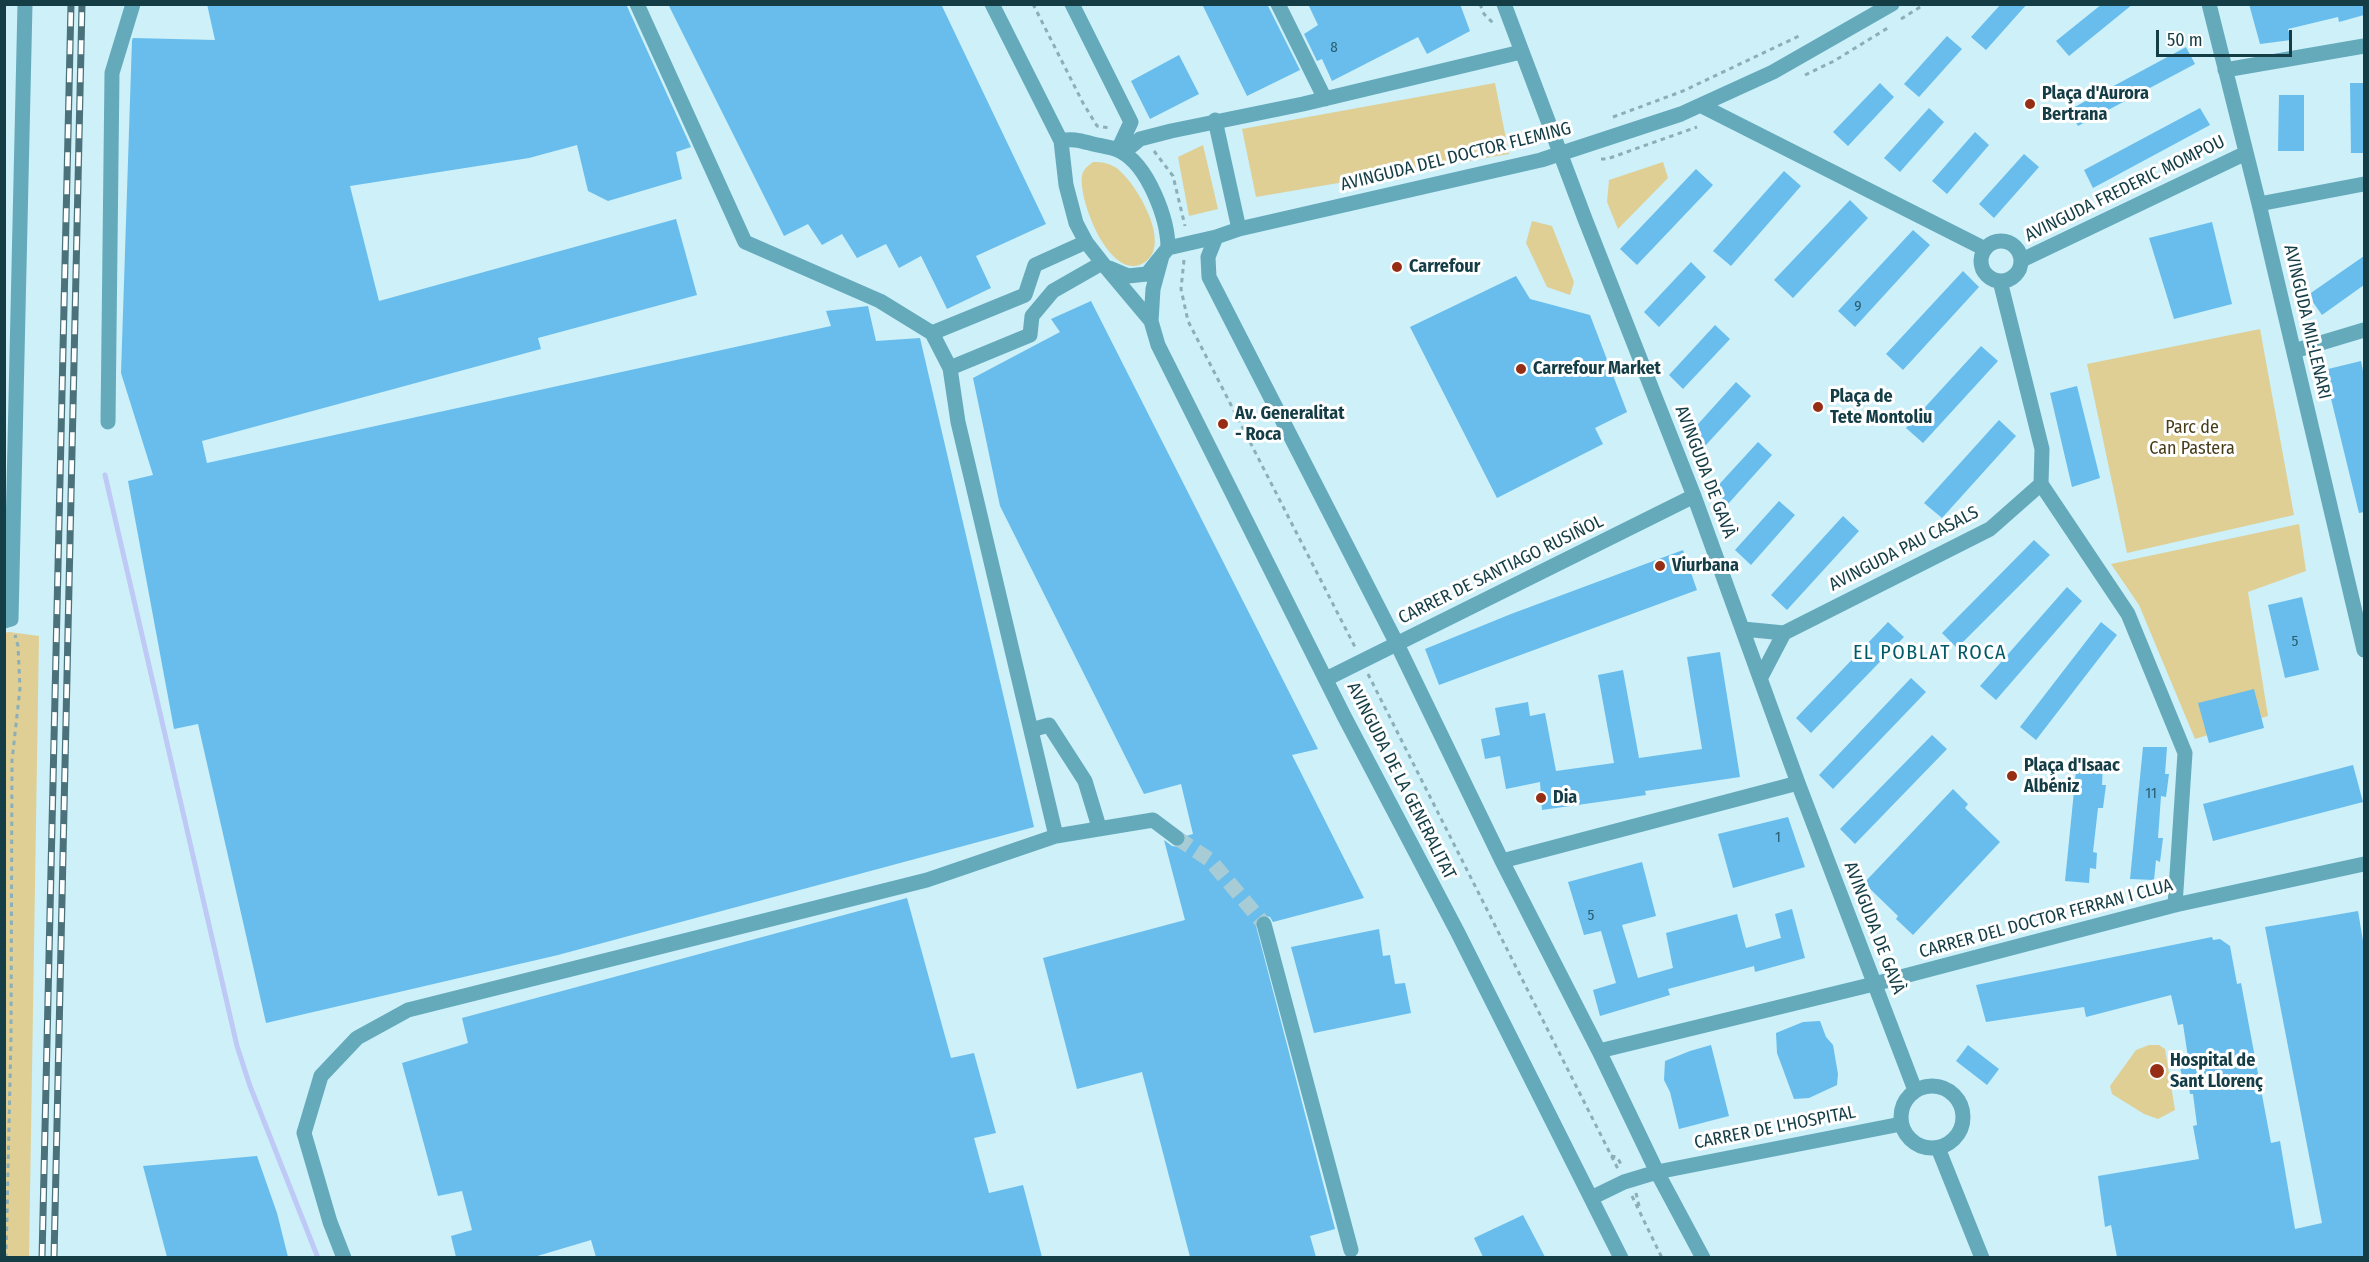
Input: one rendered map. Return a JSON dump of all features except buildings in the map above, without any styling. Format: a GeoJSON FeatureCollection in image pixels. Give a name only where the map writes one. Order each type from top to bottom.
{"type":"FeatureCollection","features":[{"type":"Feature","properties":{"kind":"street"},"geometry":{"type":"LineString","coordinates":[[8,620],[25,4]]}},
{"type":"Feature","properties":{"kind":"street"},"geometry":{"type":"LineString","coordinates":[[108,422],[112,73],[133,4]]}},
{"type":"Feature","properties":{"kind":"street"},"geometry":{"type":"LineString","coordinates":[[637,4],[745,242],[880,301],[932,333],[950,368],[958,422],[1056,836]]}},
{"type":"Feature","properties":{"kind":"street"},"geometry":{"type":"LineString","coordinates":[[993,4],[1061,141],[1066,185],[1076,223],[1086,242],[1151,321]]}},
{"type":"Feature","properties":{"kind":"street"},"geometry":{"type":"LineString","coordinates":[[1278,4],[1325,99]]}},
{"type":"Feature","properties":{"kind":"street","name":"AVINGUDA DE GAVÀ"},"geometry":{"type":"LineString","coordinates":[[1504,4],[1585,219],[1694,496],[1798,783],[1915,1090]]}},
{"type":"Feature","properties":{"kind":"street","name":"AVINGUDA DEL DOCTOR FLEMING"},"geometry":{"type":"LineString","coordinates":[[1165,252],[1239,229],[1529,163],[1702,106],[1773,72],[1892,4]]}},
{"type":"Feature","properties":{"kind":"street","name":"AVINGUDA MIL·LENARI"},"geometry":{"type":"LineString","coordinates":[[2209,4],[2359,606],[2364,650]]}},
{"type":"Feature","properties":{"kind":"street"},"geometry":{"type":"LineString","coordinates":[[1077,6],[1131,122],[1120,151]]}},
{"type":"Feature","properties":{"kind":"street"},"geometry":{"type":"LineString","coordinates":[[2225,69],[2364,46]]}},
{"type":"Feature","properties":{"kind":"street"},"geometry":{"type":"LineString","coordinates":[[1120,151],[1140,139],[1215,120],[1325,99],[1521,52]]}},
{"type":"Feature","properties":{"kind":"street"},"geometry":{"type":"LineString","coordinates":[[1702,106],[1985,249]]}},
{"type":"Feature","properties":{"kind":"street"},"geometry":{"type":"LineString","coordinates":[[1215,120],[1239,229]]}},
{"type":"Feature","properties":{"kind":"street"},"geometry":{"type":"LineString","coordinates":[[1061,141],[1071,138],[1120,151],[1135,164],[1155,193],[1168,230],[1165,252],[1153,289],[1151,321]]}},
{"type":"Feature","properties":{"kind":"street"},"geometry":{"type":"LineString","coordinates":[[1066,185],[1070,158],[1084,148],[1099,146]]}},
{"type":"Feature","properties":{"kind":"street","name":"AVINGUDA FREDERIC MOMPOU"},"geometry":{"type":"LineString","coordinates":[[2022,260],[2246,153]]}},
{"type":"Feature","properties":{"kind":"street"},"geometry":{"type":"LineString","coordinates":[[2259,204],[2364,184]]}},
{"type":"Feature","properties":{"kind":"street"},"geometry":{"type":"LineString","coordinates":[[1216,237],[1208,257],[1209,277],[1397,644],[1657,1172],[1703,1257]]}},
{"type":"Feature","properties":{"kind":"street"},"geometry":{"type":"LineString","coordinates":[[1995,241],[2009,242],[2016,247],[2022,260],[2020,270],[2007,281],[1991,279],[1982,268],[1982,255],[1985,249],[1995,241]]}},
{"type":"Feature","properties":{"kind":"street"},"geometry":{"type":"LineString","coordinates":[[932,333],[1025,295],[1035,265],[1086,242]]}},
{"type":"Feature","properties":{"kind":"street"},"geometry":{"type":"LineString","coordinates":[[1103,264],[1128,276],[1147,274],[1165,252]]}},
{"type":"Feature","properties":{"kind":"street"},"geometry":{"type":"LineString","coordinates":[[950,368],[1030,335],[1032,316],[1053,291],[1103,264]]}},
{"type":"Feature","properties":{"kind":"street"},"geometry":{"type":"LineString","coordinates":[[2000,281],[2042,448],[2041,484],[2128,614],[2185,753],[2175,905]]}},
{"type":"Feature","properties":{"kind":"street","name":"AVINGUDA DE LA GENERALITAT"},"geometry":{"type":"LineString","coordinates":[[1151,321],[1158,345],[1198,427],[1622,1257]]}},
{"type":"Feature","properties":{"kind":"street"},"geometry":{"type":"LineString","coordinates":[[2294,351],[2364,330]]}},
{"type":"Feature","properties":{"kind":"street","name":"AVINGUDA PAU CASALS"},"geometry":{"type":"LineString","coordinates":[[1784,633],[1990,529],[2041,484]]}},
{"type":"Feature","properties":{"kind":"street","name":"CARRER DE SANTIAGO RUSIÑOL"},"geometry":{"type":"LineString","coordinates":[[1326,679],[1694,496]]}},
{"type":"Feature","properties":{"kind":"street"},"geometry":{"type":"LineString","coordinates":[[1743,629],[1784,633],[1761,677]]}},
{"type":"Feature","properties":{"kind":"street"},"geometry":{"type":"LineString","coordinates":[[1031,730],[1049,725],[1085,781],[1099,827]]}},
{"type":"Feature","properties":{"kind":"street"},"geometry":{"type":"LineString","coordinates":[[1502,861],[1798,783]]}},
{"type":"Feature","properties":{"kind":"street"},"geometry":{"type":"LineString","coordinates":[[344,1257],[330,1222],[304,1133],[321,1076],[357,1038],[408,1010],[927,880],[1056,836],[1099,827],[1153,820],[1177,838]]}},
{"type":"Feature","properties":{"kind":"street","name":"CARRER DEL DOCTOR FERRAN I CLUA"},"geometry":{"type":"LineString","coordinates":[[1599,1051],[1874,984],[2175,905],[2364,864]]}},
{"type":"Feature","properties":{"kind":"street"},"geometry":{"type":"LineString","coordinates":[[1264,924],[1352,1250]]}},
{"type":"Feature","properties":{"kind":"street"},"geometry":{"type":"LineString","coordinates":[[1933,1086],[1944,1088],[1951,1093],[1961,1107],[1962,1125],[1958,1134],[1947,1144],[1938,1148],[1919,1146],[1910,1140],[1901,1124],[1900,1113],[1904,1103],[1915,1090],[1933,1086]]}},
{"type":"Feature","properties":{"kind":"street","name":"CARRER DE L'HOSPITAL"},"geometry":{"type":"LineString","coordinates":[[1591,1198],[1624,1182],[1657,1172],[1901,1124]]}},
{"type":"Feature","properties":{"kind":"street"},"geometry":{"type":"LineString","coordinates":[[1938,1148],[1982,1257]]}},
{"type":"Feature","properties":{"kind":"path"},"geometry":{"type":"LineString","coordinates":[[1610,118],[1683,91],[1800,35]]}},
{"type":"Feature","properties":{"kind":"path","name":"AVINGUDA DE LA GENERALITAT"},"geometry":{"type":"LineString","coordinates":[[1187,244],[1181,270],[1181,289],[1188,321],[1611,1156]]}},
{"type":"Feature","properties":{"kind":"path"},"geometry":{"type":"LineString","coordinates":[[6,1257],[11,1038],[12,761],[20,688],[18,646],[8,620]]}},
{"type":"Feature","properties":{"kind":"path"},"geometry":{"type":"LineString","coordinates":[[1641,1213],[1662,1257]]}},
{"type":"Feature","properties":{"kind":"green space"},"geometry":{"type":"Polygon","coordinates":[[[1495,83],[1509,154],[1256,197],[1242,129],[1495,83]]]}},
{"type":"Feature","properties":{"kind":"green space"},"geometry":{"type":"Polygon","coordinates":[[[1203,145],[1218,209],[1189,216],[1178,157],[1203,145]]]}},
{"type":"Feature","properties":{"kind":"green space"},"geometry":{"type":"Polygon","coordinates":[[[1093,162],[1115,167],[1141,198],[1153,227],[1155,241],[1153,253],[1145,262],[1132,266],[1120,262],[1099,237],[1085,203],[1082,188],[1082,176],[1093,162]]]}},
{"type":"Feature","properties":{"kind":"green space"},"geometry":{"type":"Polygon","coordinates":[[[1663,162],[1668,178],[1618,229],[1607,202],[1609,180],[1663,162]]]}},
{"type":"Feature","properties":{"kind":"green space"},"geometry":{"type":"Polygon","coordinates":[[[1532,221],[1552,226],[1574,282],[1570,295],[1547,287],[1526,243],[1532,221]]]}},
{"type":"Feature","properties":{"kind":"green space","name":"Parc de Can Pastera"},"geometry":{"type":"Polygon","coordinates":[[[2260,329],[2294,515],[2127,553],[2087,364],[2260,329]]]}},
{"type":"Feature","properties":{"kind":"green space"},"geometry":{"type":"Polygon","coordinates":[[[2299,524],[2306,571],[2248,592],[2268,716],[2195,739],[2139,605],[2111,564],[2299,524]]]}},
{"type":"Feature","properties":{"kind":"green space"},"geometry":{"type":"Polygon","coordinates":[[[4,633],[39,636],[29,1258],[4,1257],[4,633]]]}},
{"type":"Feature","properties":{"kind":"green space"},"geometry":{"type":"Polygon","coordinates":[[[2149,1045],[2159,1045],[2165,1049],[2175,1110],[2158,1119],[2144,1114],[2112,1094],[2110,1086],[2136,1050],[2149,1045]]]}},
{"type":"Feature","properties":{"kind":"waterway"},"geometry":{"type":"LineString","coordinates":[[105,475],[237,1046],[250,1086],[318,1258]]}},
{"type":"Feature","properties":{"kind":"tunnel"},"geometry":{"type":"LineString","coordinates":[[1177,838],[1210,860],[1264,924]]}},
{"type":"Feature","properties":{"kind":"railway"},"geometry":{"type":"LineString","coordinates":[[42,1258],[71,4]]}},
{"type":"Feature","properties":{"kind":"railway"},"geometry":{"type":"LineString","coordinates":[[54,1258],[82,4]]}},
{"type":"Feature","properties":{"kind":"place","name":"Plaça d'Aurora Bertrana"},"geometry":{"type":"Point","coordinates":[2030,104]}},
{"type":"Feature","properties":{"kind":"place","name":"Carrefour"},"geometry":{"type":"Point","coordinates":[1397,267]}},
{"type":"Feature","properties":{"kind":"place","name":"Carrefour Market"},"geometry":{"type":"Point","coordinates":[1521,369]}},
{"type":"Feature","properties":{"kind":"place","name":"Plaça de Tete Montoliu"},"geometry":{"type":"Point","coordinates":[1818,407]}},
{"type":"Feature","properties":{"kind":"place","name":"Av. Generalitat - Roca"},"geometry":{"type":"Point","coordinates":[1223,424]}},
{"type":"Feature","properties":{"kind":"place","name":"Viurbana"},"geometry":{"type":"Point","coordinates":[1660,566]}},
{"type":"Feature","properties":{"kind":"place","name":"Plaça d'Isaac Albéniz"},"geometry":{"type":"Point","coordinates":[2012,776]}},
{"type":"Feature","properties":{"kind":"place","name":"Dia"},"geometry":{"type":"Point","coordinates":[1541,798]}},
{"type":"Feature","properties":{"kind":"place","name":"Hospital de Sant Llorenç"},"geometry":{"type":"Point","coordinates":[2157,1071]}},
{"type":"Feature","properties":{"kind":"district","name":"EL POBLAT ROCA"},"geometry":{"type":"Point","coordinates":[1930,653]}}]}
